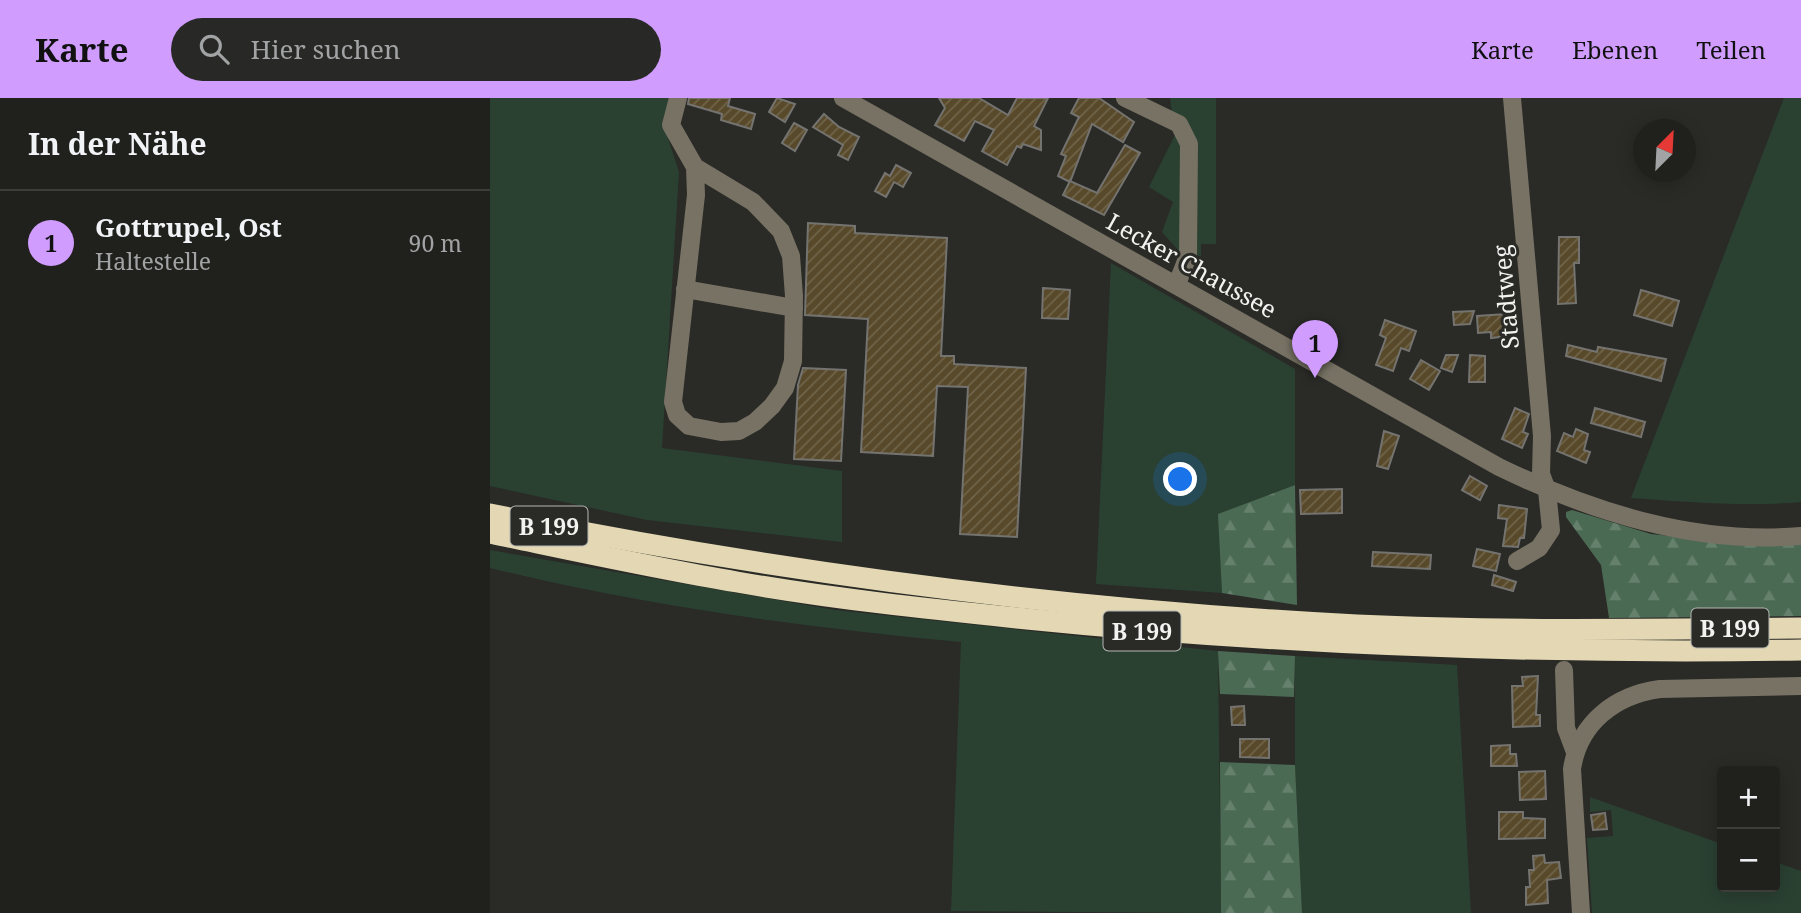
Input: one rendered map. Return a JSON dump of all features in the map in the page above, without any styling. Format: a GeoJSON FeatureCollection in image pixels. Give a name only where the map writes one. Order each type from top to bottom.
{"type":"FeatureCollection","features":[{"type":"Feature","properties":{"kind":"highway","name":"B 199"},"geometry":{"type":"LineString","coordinates":[[490,514],[742,561],[949,590],[1153,611],[1358,625],[1576,629],[1801,628]]}},
{"type":"Feature","properties":{"kind":"highway","name":"B 199"},"geometry":{"type":"LineString","coordinates":[[490,533],[739,583],[946,611],[1153,632],[1362,646],[1665,652],[1801,650]]}},
{"type":"Feature","properties":{"kind":"street"},"geometry":{"type":"LineString","coordinates":[[678,98],[671,125],[695,167],[696,195],[673,402],[683,421],[689,426],[739,431],[755,422],[772,406],[785,388],[793,361],[791,256],[781,231],[753,202],[695,167]]}},
{"type":"Feature","properties":{"kind":"street","name":"Lecker Chaussee"},"geometry":{"type":"LineString","coordinates":[[844,98],[1499,467],[1547,490],[1664,527],[1709,533],[1801,536]]}},
{"type":"Feature","properties":{"kind":"street"},"geometry":{"type":"LineString","coordinates":[[1125,98],[1179,124],[1189,144],[1188,256],[1177,284]]}},
{"type":"Feature","properties":{"kind":"street","name":"Stadtweg"},"geometry":{"type":"LineString","coordinates":[[1512,98],[1542,436],[1541,474],[1547,490],[1551,530],[1539,548],[1517,561]]}},
{"type":"Feature","properties":{"kind":"street"},"geometry":{"type":"LineString","coordinates":[[685,289],[794,308]]}},
{"type":"Feature","properties":{"kind":"street"},"geometry":{"type":"LineString","coordinates":[[1564,670],[1566,728],[1575,752],[1572,788],[1581,913]]}},
{"type":"Feature","properties":{"kind":"street"},"geometry":{"type":"LineString","coordinates":[[1575,752],[1600,715],[1637,692],[1660,689],[1801,686]]}},
{"type":"Feature","properties":{"kind":"green space"},"geometry":{"type":"Polygon","coordinates":[[[490,98],[670,98],[664,126],[679,172],[662,448],[842,471],[842,542],[647,520],[490,486],[490,98]]]}},
{"type":"Feature","properties":{"kind":"green space"},"geometry":{"type":"Polygon","coordinates":[[[1170,98],[1216,98],[1216,244],[1201,244],[1201,264],[1179,251],[1162,232],[1173,202],[1149,187],[1175,135],[1170,98]]]}},
{"type":"Feature","properties":{"kind":"green space"},"geometry":{"type":"Polygon","coordinates":[[[1784,98],[1801,98],[1801,502],[1737,504],[1631,498],[1784,98]]]}},
{"type":"Feature","properties":{"kind":"green space"},"geometry":{"type":"Polygon","coordinates":[[[1111,263],[1295,369],[1295,485],[1219,514],[1222,593],[1096,584],[1111,263]]]}},
{"type":"Feature","properties":{"kind":"green space"},"geometry":{"type":"Polygon","coordinates":[[[1295,485],[1297,605],[1222,593],[1218,514],[1295,485]]]}},
{"type":"Feature","properties":{"kind":"green space"},"geometry":{"type":"Polygon","coordinates":[[[1572,510],[1651,534],[1745,544],[1801,542],[1801,616],[1609,618],[1601,565],[1566,517],[1566,512],[1572,510]]]}},
{"type":"Feature","properties":{"kind":"green space"},"geometry":{"type":"Polygon","coordinates":[[[490,550],[835,610],[1218,651],[1221,913],[951,911],[961,642],[724,614],[606,593],[490,568],[490,550]]]}},
{"type":"Feature","properties":{"kind":"green space"},"geometry":{"type":"Polygon","coordinates":[[[1218,651],[1295,656],[1294,697],[1220,694],[1218,651]]]}},
{"type":"Feature","properties":{"kind":"green space"},"geometry":{"type":"Polygon","coordinates":[[[1295,656],[1457,665],[1471,913],[1302,913],[1295,765],[1295,656]]]}},
{"type":"Feature","properties":{"kind":"green space"},"geometry":{"type":"Polygon","coordinates":[[[1220,762],[1295,765],[1302,913],[1221,913],[1220,762]]]}},
{"type":"Feature","properties":{"kind":"green space"},"geometry":{"type":"Polygon","coordinates":[[[1590,797],[1717,842],[1717,892],[1780,892],[1780,864],[1801,871],[1801,913],[1592,913],[1587,838],[1613,836],[1611,810],[1590,812],[1590,797]]]}},
{"type":"Feature","properties":{"kind":"building"},"geometry":{"type":"Polygon","coordinates":[[[689,98],[730,98],[728,106],[755,114],[751,129],[721,120],[722,114],[688,104],[689,98]]]}},
{"type":"Feature","properties":{"kind":"building"},"geometry":{"type":"Polygon","coordinates":[[[777,98],[795,104],[785,122],[769,112],[777,98]]]}},
{"type":"Feature","properties":{"kind":"building"},"geometry":{"type":"Polygon","coordinates":[[[939,98],[979,98],[1008,115],[1017,98],[1048,98],[1034,126],[1041,130],[1041,150],[1023,144],[1021,148],[1017,146],[1007,165],[982,151],[994,130],[975,121],[964,141],[935,125],[945,108],[939,98]]]}},
{"type":"Feature","properties":{"kind":"building"},"geometry":{"type":"Polygon","coordinates":[[[1079,98],[1099,98],[1134,122],[1123,142],[1092,124],[1070,182],[1058,176],[1066,156],[1061,154],[1079,117],[1071,113],[1079,98]]]}},
{"type":"Feature","properties":{"kind":"building"},"geometry":{"type":"Polygon","coordinates":[[[824,114],[839,127],[859,137],[848,160],[838,155],[843,145],[813,127],[824,114]]]}},
{"type":"Feature","properties":{"kind":"building"},"geometry":{"type":"Polygon","coordinates":[[[794,123],[807,130],[795,151],[782,143],[794,123]]]}},
{"type":"Feature","properties":{"kind":"building"},"geometry":{"type":"Polygon","coordinates":[[[1125,145],[1140,153],[1104,215],[1063,195],[1070,181],[1097,193],[1125,145]]]}},
{"type":"Feature","properties":{"kind":"building"},"geometry":{"type":"Polygon","coordinates":[[[896,165],[911,173],[903,187],[894,182],[886,197],[875,191],[885,173],[890,176],[896,165]]]}},
{"type":"Feature","properties":{"kind":"building"},"geometry":{"type":"Polygon","coordinates":[[[808,223],[855,226],[855,233],[947,238],[941,356],[954,356],[954,364],[1026,368],[1017,537],[960,534],[968,387],[937,386],[933,456],[861,452],[868,319],[805,315],[808,223]]]}},
{"type":"Feature","properties":{"kind":"building"},"geometry":{"type":"Polygon","coordinates":[[[1559,237],[1579,237],[1579,263],[1574,263],[1576,303],[1558,304],[1559,237]]]}},
{"type":"Feature","properties":{"kind":"building"},"geometry":{"type":"Polygon","coordinates":[[[1043,288],[1070,290],[1068,319],[1042,318],[1043,288]]]}},
{"type":"Feature","properties":{"kind":"building"},"geometry":{"type":"Polygon","coordinates":[[[1641,290],[1679,301],[1672,326],[1634,315],[1641,290]]]}},
{"type":"Feature","properties":{"kind":"building"},"geometry":{"type":"Polygon","coordinates":[[[1474,311],[1470,324],[1454,325],[1453,312],[1474,311]]]}},
{"type":"Feature","properties":{"kind":"building"},"geometry":{"type":"Polygon","coordinates":[[[1506,314],[1507,336],[1491,338],[1491,332],[1478,333],[1477,316],[1506,314]]]}},
{"type":"Feature","properties":{"kind":"building"},"geometry":{"type":"Polygon","coordinates":[[[1385,320],[1416,331],[1409,351],[1401,348],[1393,371],[1376,365],[1386,338],[1380,335],[1385,320]]]}},
{"type":"Feature","properties":{"kind":"building"},"geometry":{"type":"Polygon","coordinates":[[[1568,345],[1597,352],[1598,347],[1666,359],[1661,381],[1566,356],[1568,345]]]}},
{"type":"Feature","properties":{"kind":"building"},"geometry":{"type":"Polygon","coordinates":[[[1446,355],[1458,355],[1452,372],[1441,368],[1446,355]]]}},
{"type":"Feature","properties":{"kind":"building"},"geometry":{"type":"Polygon","coordinates":[[[1470,355],[1485,356],[1485,382],[1469,382],[1470,355]]]}},
{"type":"Feature","properties":{"kind":"building"},"geometry":{"type":"Polygon","coordinates":[[[1421,360],[1440,371],[1429,390],[1410,379],[1421,360]]]}},
{"type":"Feature","properties":{"kind":"building"},"geometry":{"type":"Polygon","coordinates":[[[803,368],[846,370],[841,461],[794,459],[798,385],[803,368]]]}},
{"type":"Feature","properties":{"kind":"building"},"geometry":{"type":"Polygon","coordinates":[[[1515,408],[1529,414],[1523,432],[1528,434],[1522,448],[1502,439],[1515,408]]]}},
{"type":"Feature","properties":{"kind":"building"},"geometry":{"type":"Polygon","coordinates":[[[1595,408],[1645,422],[1641,437],[1591,423],[1595,408]]]}},
{"type":"Feature","properties":{"kind":"building"},"geometry":{"type":"Polygon","coordinates":[[[1576,429],[1588,434],[1584,450],[1590,452],[1586,463],[1557,451],[1564,433],[1573,437],[1576,429]]]}},
{"type":"Feature","properties":{"kind":"building"},"geometry":{"type":"Polygon","coordinates":[[[1384,431],[1399,436],[1388,469],[1377,466],[1384,431]]]}},
{"type":"Feature","properties":{"kind":"building"},"geometry":{"type":"Polygon","coordinates":[[[1470,476],[1487,486],[1480,500],[1462,490],[1470,476]]]}},
{"type":"Feature","properties":{"kind":"building"},"geometry":{"type":"Polygon","coordinates":[[[1342,489],[1342,513],[1301,514],[1300,490],[1342,489]]]}},
{"type":"Feature","properties":{"kind":"building"},"geometry":{"type":"Polygon","coordinates":[[[1499,505],[1527,509],[1524,538],[1520,538],[1518,547],[1503,546],[1507,519],[1498,518],[1499,505]]]}},
{"type":"Feature","properties":{"kind":"building"},"geometry":{"type":"Polygon","coordinates":[[[1477,549],[1500,554],[1496,571],[1473,566],[1477,549]]]}},
{"type":"Feature","properties":{"kind":"building"},"geometry":{"type":"Polygon","coordinates":[[[1373,552],[1431,555],[1430,569],[1372,566],[1373,552]]]}},
{"type":"Feature","properties":{"kind":"building"},"geometry":{"type":"Polygon","coordinates":[[[1494,575],[1516,582],[1513,591],[1492,585],[1494,575]]]}},
{"type":"Feature","properties":{"kind":"building"},"geometry":{"type":"Polygon","coordinates":[[[1538,676],[1536,715],[1540,715],[1540,726],[1513,727],[1512,686],[1523,686],[1522,677],[1538,676]]]}},
{"type":"Feature","properties":{"kind":"building"},"geometry":{"type":"Polygon","coordinates":[[[1244,706],[1245,725],[1232,725],[1231,707],[1244,706]]]}},
{"type":"Feature","properties":{"kind":"building"},"geometry":{"type":"Polygon","coordinates":[[[1240,739],[1269,739],[1269,758],[1240,757],[1240,739]]]}},
{"type":"Feature","properties":{"kind":"building"},"geometry":{"type":"Polygon","coordinates":[[[1510,745],[1510,754],[1516,754],[1517,766],[1491,766],[1491,746],[1510,745]]]}},
{"type":"Feature","properties":{"kind":"building"},"geometry":{"type":"Polygon","coordinates":[[[1545,771],[1546,799],[1520,800],[1519,772],[1545,771]]]}},
{"type":"Feature","properties":{"kind":"building"},"geometry":{"type":"Polygon","coordinates":[[[1499,812],[1523,812],[1523,818],[1545,819],[1545,838],[1499,839],[1499,812]]]}},
{"type":"Feature","properties":{"kind":"building"},"geometry":{"type":"Polygon","coordinates":[[[1605,813],[1607,829],[1593,830],[1591,815],[1605,813]]]}},
{"type":"Feature","properties":{"kind":"building"},"geometry":{"type":"Polygon","coordinates":[[[1544,855],[1545,863],[1559,862],[1561,878],[1547,880],[1548,903],[1526,905],[1526,887],[1530,887],[1529,870],[1534,870],[1533,856],[1544,855]]]}},
{"type":"Feature","properties":{"kind":"place","name":"Gottrupel, Ost"},"geometry":{"type":"Point","coordinates":[1315,378]}}]}
